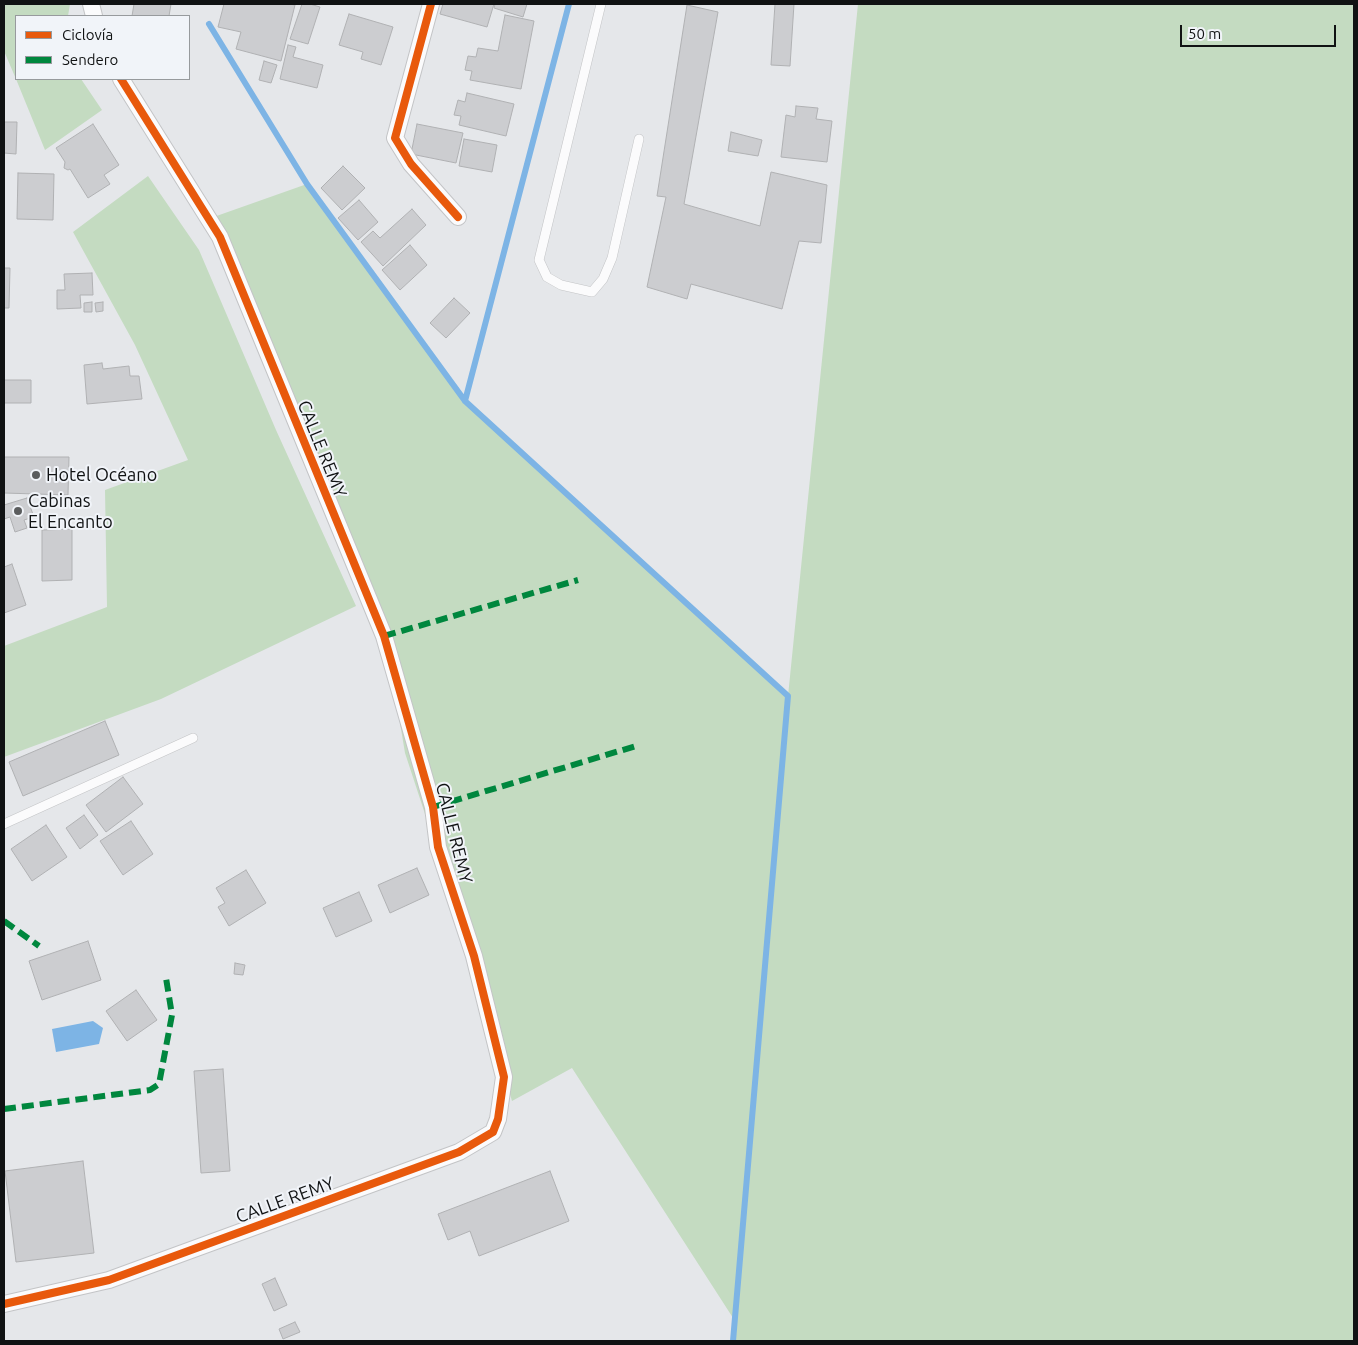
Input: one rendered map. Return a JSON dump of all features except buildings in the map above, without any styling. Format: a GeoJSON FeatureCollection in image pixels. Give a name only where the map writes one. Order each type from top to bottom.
{"type":"FeatureCollection","features":[{"type":"Feature","properties":{"kind":"street"},"geometry":{"type":"LineString","coordinates":[[432,4],[395,138],[411,164],[458,217]]}},
{"type":"Feature","properties":{"kind":"street","name":"CALLE REMY"},"geometry":{"type":"LineString","coordinates":[[4,1304],[109,1280],[459,1152],[493,1132],[498,1119],[504,1077],[474,956],[438,847],[433,808],[384,636],[220,237],[122,80]]}},
{"type":"Feature","properties":{"kind":"lane"},"geometry":{"type":"LineString","coordinates":[[601,4],[539,260],[547,277],[560,285],[592,292],[604,279],[612,258],[639,139]]}},
{"type":"Feature","properties":{"kind":"lane"},"geometry":{"type":"LineString","coordinates":[[4,824],[193,738]]}},
{"type":"Feature","properties":{"kind":"green space"},"geometry":{"type":"Polygon","coordinates":[[[4,4],[70,4],[68,15],[15,15],[15,77],[4,51],[4,4]]]}},
{"type":"Feature","properties":{"kind":"green space"},"geometry":{"type":"Polygon","coordinates":[[[858,4],[1354,5],[1354,1341],[733,1341],[735,1321],[572,1068],[512,1101],[463,930],[405,753],[387,645],[208,219],[307,184],[465,401],[788,696],[858,4]]]}},
{"type":"Feature","properties":{"kind":"green space"},"geometry":{"type":"Polygon","coordinates":[[[16,80],[82,80],[102,110],[45,150],[16,80]]]}},
{"type":"Feature","properties":{"kind":"green space"},"geometry":{"type":"Polygon","coordinates":[[[148,176],[199,250],[276,430],[356,606],[161,699],[4,757],[4,646],[107,607],[105,490],[188,460],[135,345],[73,232],[148,176]]]}},
{"type":"Feature","properties":{"kind":"water"},"geometry":{"type":"Polygon","coordinates":[[[93,1021],[103,1028],[99,1044],[56,1052],[52,1029],[93,1021]]]}},
{"type":"Feature","properties":{"kind":"waterway"},"geometry":{"type":"LineString","coordinates":[[465,401],[569,4]]}},
{"type":"Feature","properties":{"kind":"waterway"},"geometry":{"type":"LineString","coordinates":[[209,24],[307,184],[465,401],[788,696],[733,1341]]}},
{"type":"Feature","properties":{"kind":"marked path"},"geometry":{"type":"LineString","coordinates":[[384,636],[578,580]]}},
{"type":"Feature","properties":{"kind":"marked path"},"geometry":{"type":"LineString","coordinates":[[433,807],[636,746]]}},
{"type":"Feature","properties":{"kind":"marked path"},"geometry":{"type":"LineString","coordinates":[[4,921],[39,946]]}},
{"type":"Feature","properties":{"kind":"marked path"},"geometry":{"type":"LineString","coordinates":[[4,1109],[150,1090],[159,1084],[172,1015],[166,978]]}},
{"type":"Feature","properties":{"kind":"cycle path"},"geometry":{"type":"LineString","coordinates":[[431,4],[395,138],[411,164],[458,217]]}},
{"type":"Feature","properties":{"kind":"cycle path"},"geometry":{"type":"LineString","coordinates":[[4,1304],[109,1280],[459,1152],[493,1132],[498,1119],[504,1077],[474,956],[438,847],[433,807],[384,636],[220,237],[122,80]]}},
{"type":"Feature","properties":{"kind":"place","name":"Hotel Océano"},"geometry":{"type":"Point","coordinates":[36,475]}},
{"type":"Feature","properties":{"kind":"place","name":"Cabinas El Encanto"},"geometry":{"type":"Point","coordinates":[18,511]}}]}
